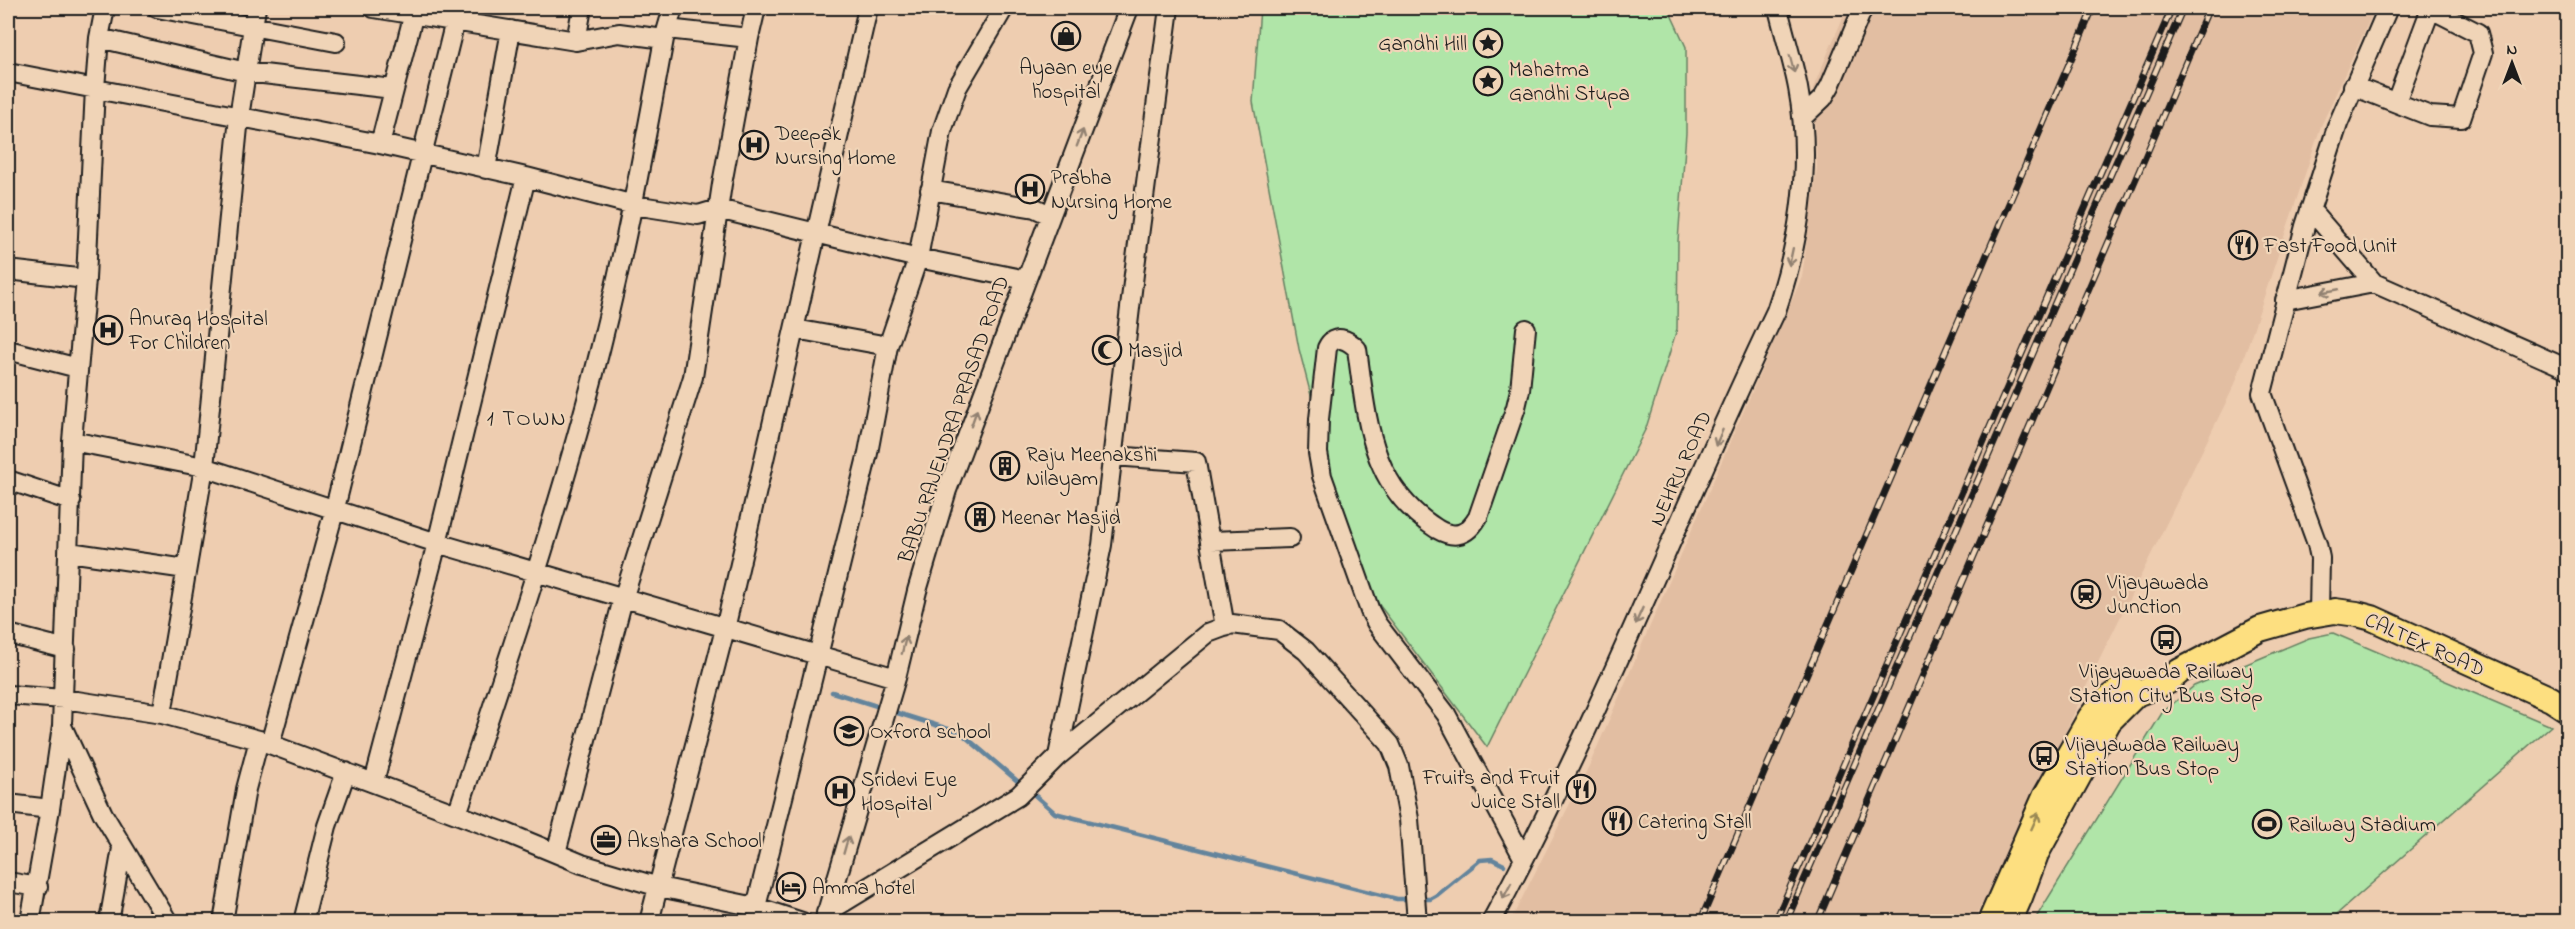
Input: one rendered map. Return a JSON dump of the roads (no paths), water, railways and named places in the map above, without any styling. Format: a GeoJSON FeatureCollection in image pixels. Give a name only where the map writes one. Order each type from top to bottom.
{"type":"FeatureCollection","features":[{"type":"Feature","properties":{"kind":"main road","name":"CALTEX ROAD"},"geometry":{"type":"LineString","coordinates":[[2008,921],[2020,897],[2036,854],[2109,721],[2136,694],[2167,682],[2180,671],[2260,629],[2319,613],[2344,611],[2372,618],[2551,699],[2568,710]]}},
{"type":"Feature","properties":{"kind":"main road","name":"CALTEX ROAD"},"geometry":{"type":"LineString","coordinates":[[1990,921],[2045,797],[2090,718],[2101,704],[2125,686],[2142,678],[2180,671]]}},
{"type":"Feature","properties":{"kind":"street"},"geometry":{"type":"LineString","coordinates":[[30,921],[38,887],[62,726],[72,441],[86,279],[95,88],[99,38],[105,8]]}},
{"type":"Feature","properties":{"kind":"street"},"geometry":{"type":"LineString","coordinates":[[157,8],[336,42]]}},
{"type":"Feature","properties":{"kind":"street"},"geometry":{"type":"LineString","coordinates":[[162,714],[204,467],[239,117],[256,8]]}},
{"type":"Feature","properties":{"kind":"street"},"geometry":{"type":"LineString","coordinates":[[374,8],[452,16],[511,30],[576,40],[619,33],[749,38]]}},
{"type":"Feature","properties":{"kind":"street"},"geometry":{"type":"LineString","coordinates":[[576,40],[582,8]]}},
{"type":"Feature","properties":{"kind":"street"},"geometry":{"type":"LineString","coordinates":[[457,814],[537,573],[592,380],[634,205],[666,34],[673,8]]}},
{"type":"Feature","properties":{"kind":"street"},"geometry":{"type":"LineString","coordinates":[[556,853],[623,599],[693,377],[718,209],[756,8]]}},
{"type":"Feature","properties":{"kind":"street"},"geometry":{"type":"LineString","coordinates":[[649,921],[725,629],[868,8]]}},
{"type":"Feature","properties":{"kind":"street"},"geometry":{"type":"LineString","coordinates":[[756,908],[868,453],[888,346],[918,258],[942,131],[957,88],[1004,8]]}},
{"type":"Feature","properties":{"kind":"street","name":"BABU RAJENDRA PRASAD ROAD"},"geometry":{"type":"LineString","coordinates":[[825,917],[896,678],[947,490],[1129,8]]}},
{"type":"Feature","properties":{"kind":"street"},"geometry":{"type":"LineString","coordinates":[[1058,756],[1102,545],[1169,8]]}},
{"type":"Feature","properties":{"kind":"street","name":"NEHRU ROAD"},"geometry":{"type":"LineString","coordinates":[[1491,921],[1524,859],[1636,623],[1776,311],[1785,282],[1804,185],[1802,118],[1798,88],[1778,8]]}},
{"type":"Feature","properties":{"kind":"street"},"geometry":{"type":"LineString","coordinates":[[1802,118],[1823,98],[1830,86],[1863,8]]}},
{"type":"Feature","properties":{"kind":"street"},"geometry":{"type":"LineString","coordinates":[[2319,613],[2320,558],[2317,544],[2262,393],[2310,209],[2354,86],[2388,8]]}},
{"type":"Feature","properties":{"kind":"street"},"geometry":{"type":"LineString","coordinates":[[2354,86],[2430,116],[2461,118],[2482,53],[2478,33],[2430,8],[2396,102]]}},
{"type":"Feature","properties":{"kind":"street"},"geometry":{"type":"LineString","coordinates":[[380,144],[414,13]]}},
{"type":"Feature","properties":{"kind":"street"},"geometry":{"type":"LineString","coordinates":[[223,921],[246,789],[265,742],[335,508],[421,155],[452,16]]}},
{"type":"Feature","properties":{"kind":"street"},"geometry":{"type":"LineString","coordinates":[[486,169],[511,30]]}},
{"type":"Feature","properties":{"kind":"street"},"geometry":{"type":"LineString","coordinates":[[99,38],[246,72],[393,89]]}},
{"type":"Feature","properties":{"kind":"street"},"geometry":{"type":"LineString","coordinates":[[8,72],[380,144],[526,177],[634,205],[698,214],[718,209],[918,258],[1026,280]]}},
{"type":"Feature","properties":{"kind":"street"},"geometry":{"type":"LineString","coordinates":[[374,782],[437,543],[526,177]]}},
{"type":"Feature","properties":{"kind":"street"},"geometry":{"type":"LineString","coordinates":[[930,190],[1035,208],[1050,214]]}},
{"type":"Feature","properties":{"kind":"street"},"geometry":{"type":"LineString","coordinates":[[2310,209],[2374,283],[2568,369]]}},
{"type":"Feature","properties":{"kind":"street"},"geometry":{"type":"LineString","coordinates":[[8,270],[86,279]]}},
{"type":"Feature","properties":{"kind":"street"},"geometry":{"type":"LineString","coordinates":[[2286,300],[2374,283]]}},
{"type":"Feature","properties":{"kind":"street"},"geometry":{"type":"LineString","coordinates":[[795,329],[888,346]]}},
{"type":"Feature","properties":{"kind":"street"},"geometry":{"type":"LineString","coordinates":[[1524,859],[1446,714],[1377,624],[1370,611],[1322,476],[1318,453],[1327,348],[1335,339],[1344,339],[1350,341],[1357,349],[1371,436],[1386,476],[1415,515],[1444,533],[1461,535],[1471,529],[1478,517],[1516,407],[1520,390],[1526,329]]}},
{"type":"Feature","properties":{"kind":"street"},"geometry":{"type":"LineString","coordinates":[[8,350],[78,368]]}},
{"type":"Feature","properties":{"kind":"street"},"geometry":{"type":"LineString","coordinates":[[72,441],[204,467],[437,543],[896,678]]}},
{"type":"Feature","properties":{"kind":"street"},"geometry":{"type":"LineString","coordinates":[[1113,456],[1196,462],[1225,627]]}},
{"type":"Feature","properties":{"kind":"street"},"geometry":{"type":"LineString","coordinates":[[8,480],[71,501]]}},
{"type":"Feature","properties":{"kind":"street"},"geometry":{"type":"LineString","coordinates":[[1211,541],[1290,538]]}},
{"type":"Feature","properties":{"kind":"street"},"geometry":{"type":"LineString","coordinates":[[69,552],[186,569]]}},
{"type":"Feature","properties":{"kind":"street"},"geometry":{"type":"LineString","coordinates":[[825,917],[1018,796],[1045,772],[1058,756],[1208,633],[1232,624],[1280,630],[1306,651],[1390,744],[1399,766],[1409,819],[1417,919]]}},
{"type":"Feature","properties":{"kind":"street"},"geometry":{"type":"LineString","coordinates":[[8,634],[66,650]]}},
{"type":"Feature","properties":{"kind":"street"},"geometry":{"type":"LineString","coordinates":[[8,695],[64,699],[162,714],[265,742],[346,771],[582,864],[659,887],[756,908],[802,921]]}},
{"type":"Feature","properties":{"kind":"street"},"geometry":{"type":"LineString","coordinates":[[62,726],[103,814],[168,921]]}},
{"type":"Feature","properties":{"kind":"street"},"geometry":{"type":"LineString","coordinates":[[303,921],[327,826],[346,771]]}},
{"type":"Feature","properties":{"kind":"street"},"geometry":{"type":"LineString","coordinates":[[8,804],[50,809]]}},
{"type":"Feature","properties":{"kind":"street"},"geometry":{"type":"LineString","coordinates":[[109,921],[122,848]]}},
{"type":"Feature","properties":{"kind":"street"},"geometry":{"type":"LineString","coordinates":[[8,882],[38,887]]}},
{"type":"Feature","properties":{"kind":"waterway"},"geometry":{"type":"LineString","coordinates":[[832,692],[883,708]]}},
{"type":"Feature","properties":{"kind":"waterway"},"geometry":{"type":"LineString","coordinates":[[891,711],[961,733],[1022,785]]}},
{"type":"Feature","properties":{"kind":"waterway"},"geometry":{"type":"LineString","coordinates":[[1029,790],[1055,813],[1397,899],[1412,899]]}},
{"type":"Feature","properties":{"kind":"waterway"},"geometry":{"type":"LineString","coordinates":[[1421,899],[1430,899],[1437,895],[1480,860],[1492,859],[1504,865]]}},
{"type":"Feature","properties":{"kind":"railway"},"geometry":{"type":"LineString","coordinates":[[1700,922],[2093,8]]}},
{"type":"Feature","properties":{"kind":"railway"},"geometry":{"type":"LineString","coordinates":[[1775,922],[2172,8]]}},
{"type":"Feature","properties":{"kind":"railway"},"geometry":{"type":"LineString","coordinates":[[1786,922],[2183,8]]}},
{"type":"Feature","properties":{"kind":"railway"},"geometry":{"type":"LineString","coordinates":[[1817,922],[2209,8]]}},
{"type":"Feature","properties":{"kind":"place","name":"Ayaan eye hospital"},"geometry":{"type":"Point","coordinates":[1066,36]}},
{"type":"Feature","properties":{"kind":"place","name":"Gandhi Hill"},"geometry":{"type":"Point","coordinates":[1488,43]}},
{"type":"Feature","properties":{"kind":"place","name":"Mahatma Gandhi Stupa"},"geometry":{"type":"Point","coordinates":[1488,81]}},
{"type":"Feature","properties":{"kind":"place","name":"Deepak Nursing Home"},"geometry":{"type":"Point","coordinates":[754,145]}},
{"type":"Feature","properties":{"kind":"place","name":"Prabha Nursing Home"},"geometry":{"type":"Point","coordinates":[1030,189]}},
{"type":"Feature","properties":{"kind":"place","name":"Fast Food Unit"},"geometry":{"type":"Point","coordinates":[2243,245]}},
{"type":"Feature","properties":{"kind":"place","name":"Anurag Hospital For Children"},"geometry":{"type":"Point","coordinates":[108,330]}},
{"type":"Feature","properties":{"kind":"place","name":"Masjid"},"geometry":{"type":"Point","coordinates":[1107,350]}},
{"type":"Feature","properties":{"kind":"place","name":"Raju Meenakshi Nilayam"},"geometry":{"type":"Point","coordinates":[1005,466]}},
{"type":"Feature","properties":{"kind":"place","name":"Meenar Masjid"},"geometry":{"type":"Point","coordinates":[980,517]}},
{"type":"Feature","properties":{"kind":"place","name":"Vijayawada Junction"},"geometry":{"type":"Point","coordinates":[2086,594]}},
{"type":"Feature","properties":{"kind":"place","name":"Vijayawada Railway Station City Bus Stop"},"geometry":{"type":"Point","coordinates":[2166,640]}},
{"type":"Feature","properties":{"kind":"place","name":"Oxford school"},"geometry":{"type":"Point","coordinates":[849,731]}},
{"type":"Feature","properties":{"kind":"place","name":"Vijayawada Railway Station Bus Stop"},"geometry":{"type":"Point","coordinates":[2044,756]}},
{"type":"Feature","properties":{"kind":"place","name":"Fruits and Fruit Juice Stall"},"geometry":{"type":"Point","coordinates":[1581,789]}},
{"type":"Feature","properties":{"kind":"place","name":"Sridevi Eye Hospital"},"geometry":{"type":"Point","coordinates":[840,791]}},
{"type":"Feature","properties":{"kind":"place","name":"Catering Stall"},"geometry":{"type":"Point","coordinates":[1617,821]}},
{"type":"Feature","properties":{"kind":"place","name":"Railway Stadium"},"geometry":{"type":"Point","coordinates":[2267,824]}},
{"type":"Feature","properties":{"kind":"place","name":"Akshara School"},"geometry":{"type":"Point","coordinates":[606,840]}},
{"type":"Feature","properties":{"kind":"place","name":"Amma hotel"},"geometry":{"type":"Point","coordinates":[791,887]}},
{"type":"Feature","properties":{"kind":"district","name":"1 TOWN"},"geometry":{"type":"Point","coordinates":[527,417]}}]}
